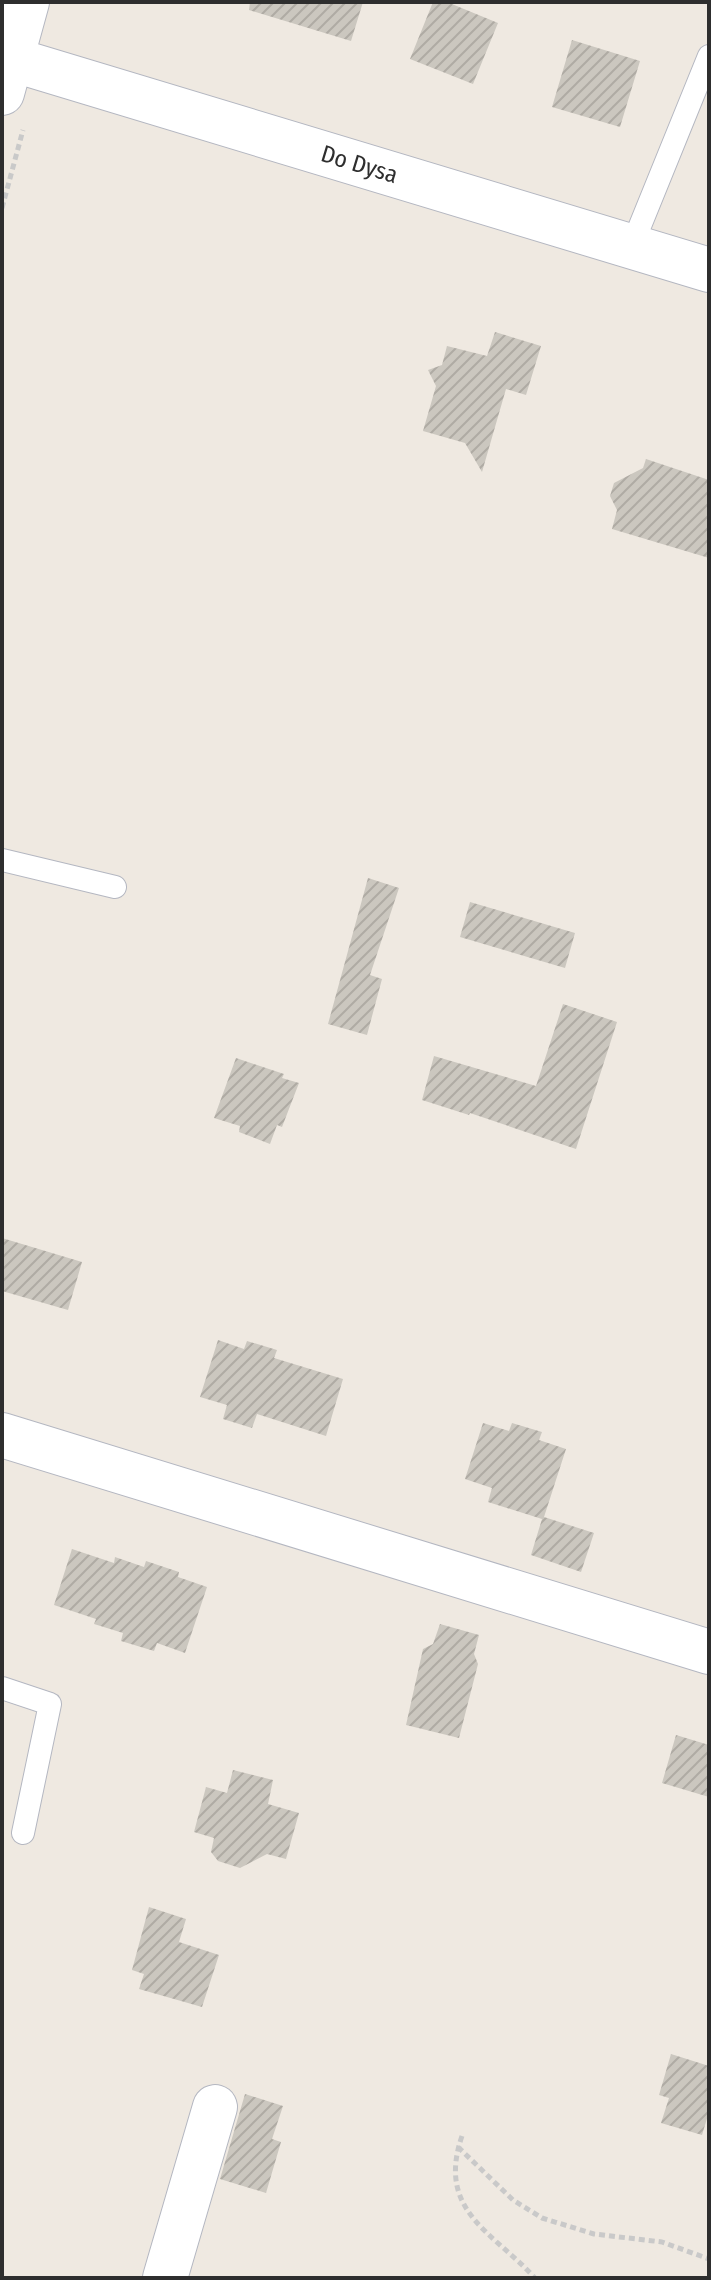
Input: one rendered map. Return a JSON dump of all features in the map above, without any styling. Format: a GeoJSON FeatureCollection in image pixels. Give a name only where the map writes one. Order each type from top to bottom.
{"type":"FeatureCollection","features":[{"type":"Feature","properties":{"kind":"street"},"geometry":{"type":"LineString","coordinates":[[6,76],[27,2]]}},
{"type":"Feature","properties":{"kind":"street","name":"Do Dysa"},"geometry":{"type":"LineString","coordinates":[[6,76],[709,270]]}},
{"type":"Feature","properties":{"kind":"street"},"geometry":{"type":"LineString","coordinates":[[2,1435],[709,1652]]}},
{"type":"Feature","properties":{"kind":"street"},"geometry":{"type":"LineString","coordinates":[[165,2278],[215,2107]]}},
{"type":"Feature","properties":{"kind":"lane"},"geometry":{"type":"LineString","coordinates":[[631,248],[709,56]]}},
{"type":"Feature","properties":{"kind":"lane"},"geometry":{"type":"LineString","coordinates":[[2,860],[115,887]]}},
{"type":"Feature","properties":{"kind":"lane"},"geometry":{"type":"LineString","coordinates":[[2,1688],[50,1704],[23,1833]]}},
{"type":"Feature","properties":{"kind":"path"},"geometry":{"type":"LineString","coordinates":[[462,2136],[458,2147],[456,2184],[465,2210],[535,2278]]}},
{"type":"Feature","properties":{"kind":"path"},"geometry":{"type":"LineString","coordinates":[[458,2147],[513,2200],[542,2218],[594,2234],[662,2242],[709,2259]]}},
{"type":"Feature","properties":{"kind":"building"},"geometry":{"type":"Polygon","coordinates":[[[250,2],[363,2],[351,41],[249,10],[250,2]]]}},
{"type":"Feature","properties":{"kind":"building"},"geometry":{"type":"Polygon","coordinates":[[[433,2],[447,2],[498,23],[473,84],[410,59],[433,2]]]}},
{"type":"Feature","properties":{"kind":"building"},"geometry":{"type":"Polygon","coordinates":[[[572,40],[640,61],[620,127],[552,107],[572,40]]]}},
{"type":"Feature","properties":{"kind":"building"},"geometry":{"type":"Polygon","coordinates":[[[495,332],[541,346],[526,395],[506,389],[482,472],[465,443],[423,431],[436,386],[428,370],[442,365],[447,346],[487,356],[495,332]]]}},
{"type":"Feature","properties":{"kind":"building"},"geometry":{"type":"Polygon","coordinates":[[[646,459],[709,480],[709,558],[612,529],[617,510],[610,496],[614,483],[643,468],[646,459]]]}},
{"type":"Feature","properties":{"kind":"building"},"geometry":{"type":"Polygon","coordinates":[[[368,878],[399,888],[370,975],[382,979],[367,1035],[328,1024],[368,878]]]}},
{"type":"Feature","properties":{"kind":"building"},"geometry":{"type":"Polygon","coordinates":[[[470,902],[575,933],[565,968],[460,937],[470,902]]]}},
{"type":"Feature","properties":{"kind":"building"},"geometry":{"type":"Polygon","coordinates":[[[563,1004],[617,1022],[576,1149],[422,1100],[434,1056],[536,1086],[563,1004]]]}},
{"type":"Feature","properties":{"kind":"building"},"geometry":{"type":"Polygon","coordinates":[[[236,1058],[284,1074],[282,1078],[299,1083],[282,1127],[277,1125],[270,1144],[239,1132],[240,1126],[214,1118],[236,1058]]]}},
{"type":"Feature","properties":{"kind":"building"},"geometry":{"type":"Polygon","coordinates":[[[2,1238],[82,1262],[68,1310],[2,1291],[2,1238]]]}},
{"type":"Feature","properties":{"kind":"building"},"geometry":{"type":"Polygon","coordinates":[[[218,1340],[244,1349],[247,1341],[277,1350],[274,1358],[343,1379],[326,1436],[257,1414],[252,1428],[223,1419],[227,1405],[200,1397],[218,1340]]]}},
{"type":"Feature","properties":{"kind":"building"},"geometry":{"type":"Polygon","coordinates":[[[483,1423],[509,1431],[512,1423],[542,1432],[539,1440],[566,1449],[544,1517],[594,1533],[581,1572],[531,1555],[542,1519],[488,1502],[492,1488],[465,1479],[483,1423]]]}},
{"type":"Feature","properties":{"kind":"building"},"geometry":{"type":"Polygon","coordinates":[[[72,1549],[114,1563],[115,1557],[144,1567],[146,1561],[179,1572],[178,1577],[207,1587],[185,1653],[157,1643],[154,1651],[121,1641],[123,1633],[94,1624],[96,1619],[54,1605],[72,1549]]]}},
{"type":"Feature","properties":{"kind":"building"},"geometry":{"type":"Polygon","coordinates":[[[440,1624],[479,1635],[474,1654],[478,1664],[459,1738],[406,1725],[423,1649],[433,1644],[440,1624]]]}},
{"type":"Feature","properties":{"kind":"building"},"geometry":{"type":"Polygon","coordinates":[[[676,1735],[709,1745],[709,1797],[662,1783],[676,1735]]]}},
{"type":"Feature","properties":{"kind":"building"},"geometry":{"type":"Polygon","coordinates":[[[233,1770],[273,1780],[268,1804],[299,1813],[286,1859],[267,1854],[240,1868],[218,1861],[211,1852],[214,1838],[194,1832],[206,1787],[227,1793],[233,1770]]]}},
{"type":"Feature","properties":{"kind":"building"},"geometry":{"type":"Polygon","coordinates":[[[149,1907],[186,1919],[179,1942],[219,1955],[202,2007],[139,1989],[144,1974],[132,1970],[149,1907]]]}},
{"type":"Feature","properties":{"kind":"building"},"geometry":{"type":"Polygon","coordinates":[[[671,2054],[709,2066],[709,2112],[702,2135],[661,2123],[669,2098],[659,2095],[671,2054]]]}},
{"type":"Feature","properties":{"kind":"building"},"geometry":{"type":"Polygon","coordinates":[[[245,2094],[283,2106],[272,2139],[281,2142],[266,2193],[220,2179],[245,2094]]]}}]}
